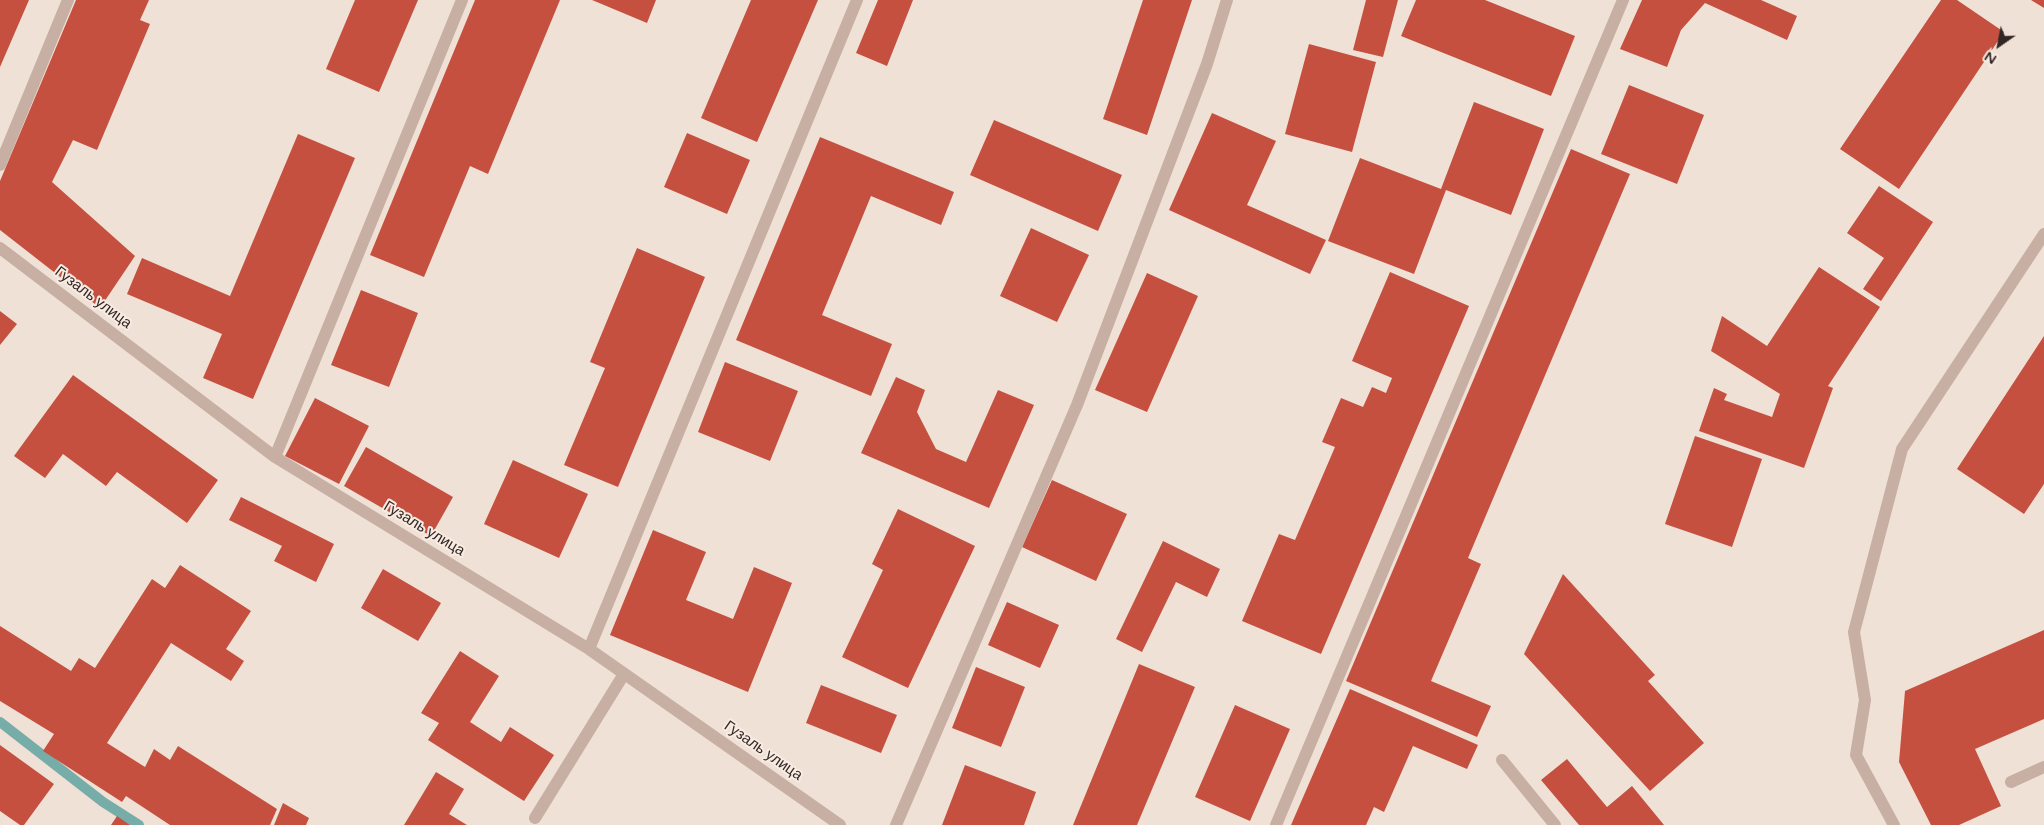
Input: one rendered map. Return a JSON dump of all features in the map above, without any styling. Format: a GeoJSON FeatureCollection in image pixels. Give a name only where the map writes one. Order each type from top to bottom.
{"type":"FeatureCollection","features":[{"type":"Feature","properties":{"kind":"street"},"geometry":{"type":"LineString","coordinates":[[0,165],[68,0]]}},
{"type":"Feature","properties":{"kind":"street"},"geometry":{"type":"LineString","coordinates":[[275,457],[462,0]]}},
{"type":"Feature","properties":{"kind":"street"},"geometry":{"type":"LineString","coordinates":[[589,649],[857,0]]}},
{"type":"Feature","properties":{"kind":"street"},"geometry":{"type":"LineString","coordinates":[[896,825],[1077,406],[1207,64],[1227,0]]}},
{"type":"Feature","properties":{"kind":"street"},"geometry":{"type":"LineString","coordinates":[[1276,825],[1623,0]]}},
{"type":"Feature","properties":{"kind":"street"},"geometry":{"type":"LineString","coordinates":[[1894,825],[1856,755],[1865,700],[1854,632],[1902,449],[2044,234]]}},
{"type":"Feature","properties":{"kind":"street","name":"Гузаль улица"},"geometry":{"type":"LineString","coordinates":[[0,248],[275,457],[589,649],[840,825]]}},
{"type":"Feature","properties":{"kind":"street"},"geometry":{"type":"LineString","coordinates":[[536,818],[624,674]]}},
{"type":"Feature","properties":{"kind":"street"},"geometry":{"type":"LineString","coordinates":[[1502,760],[1555,825]]}},
{"type":"Feature","properties":{"kind":"street"},"geometry":{"type":"LineString","coordinates":[[2011,782],[2044,767]]}},
{"type":"Feature","properties":{"kind":"building"},"geometry":{"type":"Polygon","coordinates":[[[0,0],[29,0],[0,67],[0,0]]]}},
{"type":"Feature","properties":{"kind":"building"},"geometry":{"type":"Polygon","coordinates":[[[76,0],[149,0],[140,20],[150,24],[97,150],[73,140],[52,182],[135,256],[100,308],[0,230],[0,181],[76,0]]]}},
{"type":"Feature","properties":{"kind":"building"},"geometry":{"type":"Polygon","coordinates":[[[355,0],[418,0],[379,92],[326,69],[355,0]]]}},
{"type":"Feature","properties":{"kind":"building"},"geometry":{"type":"Polygon","coordinates":[[[475,0],[560,0],[488,174],[470,166],[424,277],[370,255],[475,0]]]}},
{"type":"Feature","properties":{"kind":"building"},"geometry":{"type":"Polygon","coordinates":[[[592,0],[656,0],[647,23],[592,0]]]}},
{"type":"Feature","properties":{"kind":"building"},"geometry":{"type":"Polygon","coordinates":[[[751,0],[818,0],[757,142],[701,118],[751,0]]]}},
{"type":"Feature","properties":{"kind":"building"},"geometry":{"type":"Polygon","coordinates":[[[878,0],[913,0],[887,66],[856,53],[878,0]]]}},
{"type":"Feature","properties":{"kind":"building"},"geometry":{"type":"Polygon","coordinates":[[[1143,0],[1192,0],[1147,135],[1103,119],[1143,0]]]}},
{"type":"Feature","properties":{"kind":"building"},"geometry":{"type":"Polygon","coordinates":[[[1366,0],[1398,0],[1383,57],[1353,50],[1366,0]]]}},
{"type":"Feature","properties":{"kind":"building"},"geometry":{"type":"Polygon","coordinates":[[[1416,0],[1485,0],[1575,36],[1551,96],[1401,36],[1416,0]]]}},
{"type":"Feature","properties":{"kind":"building"},"geometry":{"type":"Polygon","coordinates":[[[1642,0],[1761,0],[1797,16],[1787,40],[1705,3],[1681,30],[1667,67],[1620,49],[1642,0]]]}},
{"type":"Feature","properties":{"kind":"building"},"geometry":{"type":"Polygon","coordinates":[[[1941,0],[1957,0],[2004,32],[1899,189],[1840,149],[1941,0]]]}},
{"type":"Feature","properties":{"kind":"building"},"geometry":{"type":"Polygon","coordinates":[[[2031,0],[2044,0],[2044,8],[2031,0]]]}},
{"type":"Feature","properties":{"kind":"building"},"geometry":{"type":"Polygon","coordinates":[[[1309,44],[1376,62],[1352,152],[1285,134],[1309,44]]]}},
{"type":"Feature","properties":{"kind":"building"},"geometry":{"type":"Polygon","coordinates":[[[1629,85],[1704,115],[1677,184],[1601,154],[1629,85]]]}},
{"type":"Feature","properties":{"kind":"building"},"geometry":{"type":"Polygon","coordinates":[[[1474,102],[1544,129],[1511,215],[1446,190],[1414,274],[1328,241],[1360,158],[1441,189],[1474,102]]]}},
{"type":"Feature","properties":{"kind":"building"},"geometry":{"type":"Polygon","coordinates":[[[1212,113],[1276,141],[1247,205],[1326,240],[1310,274],[1169,210],[1212,113]]]}},
{"type":"Feature","properties":{"kind":"building"},"geometry":{"type":"Polygon","coordinates":[[[994,120],[1122,175],[1098,231],[970,175],[994,120]]]}},
{"type":"Feature","properties":{"kind":"building"},"geometry":{"type":"Polygon","coordinates":[[[687,133],[750,160],[727,214],[664,187],[687,133]]]}},
{"type":"Feature","properties":{"kind":"building"},"geometry":{"type":"Polygon","coordinates":[[[298,134],[355,158],[253,399],[203,378],[222,334],[127,294],[142,258],[230,296],[298,134]]]}},
{"type":"Feature","properties":{"kind":"building"},"geometry":{"type":"Polygon","coordinates":[[[820,137],[954,192],[941,225],[871,196],[822,315],[892,344],[871,396],[736,340],[820,137]]]}},
{"type":"Feature","properties":{"kind":"building"},"geometry":{"type":"Polygon","coordinates":[[[1571,149],[1630,174],[1468,558],[1481,564],[1431,681],[1491,706],[1477,737],[1346,681],[1571,149]]]}},
{"type":"Feature","properties":{"kind":"building"},"geometry":{"type":"Polygon","coordinates":[[[1879,186],[1933,222],[1881,301],[1863,289],[1884,258],[1847,233],[1879,186]]]}},
{"type":"Feature","properties":{"kind":"building"},"geometry":{"type":"Polygon","coordinates":[[[1031,228],[1089,255],[1057,322],[1000,296],[1031,228]]]}},
{"type":"Feature","properties":{"kind":"building"},"geometry":{"type":"Polygon","coordinates":[[[637,248],[705,277],[618,487],[564,465],[605,368],[590,362],[637,248]]]}},
{"type":"Feature","properties":{"kind":"building"},"geometry":{"type":"Polygon","coordinates":[[[1819,267],[1880,307],[1828,386],[1833,388],[1804,468],[1699,431],[1714,388],[1727,394],[1724,400],[1772,417],[1780,394],[1711,351],[1722,316],[1767,346],[1819,267]]]}},
{"type":"Feature","properties":{"kind":"building"},"geometry":{"type":"Polygon","coordinates":[[[1390,272],[1469,306],[1321,654],[1242,621],[1279,534],[1295,540],[1335,447],[1322,442],[1341,398],[1363,407],[1372,387],[1386,393],[1392,378],[1352,361],[1390,272]]]}},
{"type":"Feature","properties":{"kind":"building"},"geometry":{"type":"Polygon","coordinates":[[[1147,273],[1198,296],[1147,412],[1095,390],[1147,273]]]}},
{"type":"Feature","properties":{"kind":"building"},"geometry":{"type":"Polygon","coordinates":[[[361,290],[418,313],[389,387],[331,365],[361,290]]]}},
{"type":"Feature","properties":{"kind":"building"},"geometry":{"type":"Polygon","coordinates":[[[0,311],[17,324],[0,345],[0,311]]]}},
{"type":"Feature","properties":{"kind":"building"},"geometry":{"type":"Polygon","coordinates":[[[2044,336],[2044,484],[2024,514],[1957,469],[2044,336]]]}},
{"type":"Feature","properties":{"kind":"building"},"geometry":{"type":"Polygon","coordinates":[[[725,362],[798,391],[770,461],[698,432],[725,362]]]}},
{"type":"Feature","properties":{"kind":"building"},"geometry":{"type":"Polygon","coordinates":[[[73,375],[218,480],[187,523],[117,472],[106,486],[63,454],[45,478],[14,456],[73,375]]]}},
{"type":"Feature","properties":{"kind":"building"},"geometry":{"type":"Polygon","coordinates":[[[896,377],[925,390],[917,412],[936,449],[966,462],[998,390],[1034,405],[989,508],[861,453],[896,377]]]}},
{"type":"Feature","properties":{"kind":"building"},"geometry":{"type":"Polygon","coordinates":[[[315,398],[369,426],[339,484],[285,456],[315,398]]]}},
{"type":"Feature","properties":{"kind":"building"},"geometry":{"type":"Polygon","coordinates":[[[1695,436],[1762,459],[1732,547],[1665,524],[1695,436]]]}},
{"type":"Feature","properties":{"kind":"building"},"geometry":{"type":"Polygon","coordinates":[[[366,447],[453,497],[431,536],[344,486],[366,447]]]}},
{"type":"Feature","properties":{"kind":"building"},"geometry":{"type":"Polygon","coordinates":[[[513,460],[588,494],[559,558],[484,524],[513,460]]]}},
{"type":"Feature","properties":{"kind":"building"},"geometry":{"type":"Polygon","coordinates":[[[1052,480],[1127,514],[1096,581],[1022,547],[1052,480]]]}},
{"type":"Feature","properties":{"kind":"building"},"geometry":{"type":"Polygon","coordinates":[[[241,497],[334,544],[316,582],[274,561],[282,546],[229,520],[241,497]]]}},
{"type":"Feature","properties":{"kind":"building"},"geometry":{"type":"Polygon","coordinates":[[[898,509],[975,546],[908,688],[842,657],[883,570],[872,564],[898,509]]]}},
{"type":"Feature","properties":{"kind":"building"},"geometry":{"type":"Polygon","coordinates":[[[653,530],[706,552],[686,600],[733,619],[754,567],[792,583],[748,692],[610,635],[653,530]]]}},
{"type":"Feature","properties":{"kind":"building"},"geometry":{"type":"Polygon","coordinates":[[[1163,541],[1220,569],[1207,597],[1176,582],[1142,652],[1116,639],[1163,541]]]}},
{"type":"Feature","properties":{"kind":"building"},"geometry":{"type":"Polygon","coordinates":[[[180,565],[251,611],[226,649],[244,661],[231,681],[171,643],[107,743],[145,767],[154,749],[170,760],[178,746],[277,809],[270,825],[170,825],[126,796],[122,802],[43,751],[54,734],[0,701],[0,626],[71,671],[79,658],[95,668],[152,579],[165,588],[180,565]]]}},
{"type":"Feature","properties":{"kind":"building"},"geometry":{"type":"Polygon","coordinates":[[[383,569],[441,603],[418,641],[361,608],[383,569]]]}},
{"type":"Feature","properties":{"kind":"building"},"geometry":{"type":"Polygon","coordinates":[[[1563,574],[1655,675],[1648,681],[1704,743],[1650,791],[1524,654],[1563,574]]]}},
{"type":"Feature","properties":{"kind":"building"},"geometry":{"type":"Polygon","coordinates":[[[1007,602],[1059,625],[1040,668],[988,645],[1007,602]]]}},
{"type":"Feature","properties":{"kind":"building"},"geometry":{"type":"Polygon","coordinates":[[[2044,630],[2044,719],[1975,749],[2001,806],[1959,825],[1931,825],[1899,762],[1905,691],[2044,630]]]}},
{"type":"Feature","properties":{"kind":"building"},"geometry":{"type":"Polygon","coordinates":[[[460,651],[499,676],[470,722],[501,742],[510,727],[554,755],[524,801],[428,740],[439,723],[421,713],[460,651]]]}},
{"type":"Feature","properties":{"kind":"building"},"geometry":{"type":"Polygon","coordinates":[[[1139,664],[1195,687],[1137,825],[1073,825],[1139,664]]]}},
{"type":"Feature","properties":{"kind":"building"},"geometry":{"type":"Polygon","coordinates":[[[976,667],[1025,687],[1001,747],[952,728],[976,667]]]}},
{"type":"Feature","properties":{"kind":"building"},"geometry":{"type":"Polygon","coordinates":[[[821,685],[897,715],[881,753],[806,723],[821,685]]]}},
{"type":"Feature","properties":{"kind":"building"},"geometry":{"type":"Polygon","coordinates":[[[1350,689],[1478,745],[1467,769],[1413,746],[1384,812],[1374,807],[1366,825],[1291,825],[1350,689]]]}},
{"type":"Feature","properties":{"kind":"building"},"geometry":{"type":"Polygon","coordinates":[[[1235,705],[1290,729],[1250,821],[1195,797],[1235,705]]]}},
{"type":"Feature","properties":{"kind":"building"},"geometry":{"type":"Polygon","coordinates":[[[0,745],[54,784],[24,825],[20,825],[0,811],[0,745]]]}},
{"type":"Feature","properties":{"kind":"building"},"geometry":{"type":"Polygon","coordinates":[[[1567,759],[1607,807],[1632,786],[1664,825],[1579,825],[1541,780],[1567,759]]]}},
{"type":"Feature","properties":{"kind":"building"},"geometry":{"type":"Polygon","coordinates":[[[965,765],[1036,792],[1024,825],[942,825],[965,765]]]}},
{"type":"Feature","properties":{"kind":"building"},"geometry":{"type":"Polygon","coordinates":[[[436,772],[464,789],[449,814],[467,825],[404,825],[436,772]]]}},
{"type":"Feature","properties":{"kind":"building"},"geometry":{"type":"Polygon","coordinates":[[[283,803],[309,818],[306,825],[274,825],[283,803]]]}},
{"type":"Feature","properties":{"kind":"building"},"geometry":{"type":"Polygon","coordinates":[[[117,816],[130,825],[111,825],[117,816]]]}},
{"type":"Feature","properties":{"kind":"waterway"},"geometry":{"type":"LineString","coordinates":[[0,722],[103,802],[139,825]]}}]}
